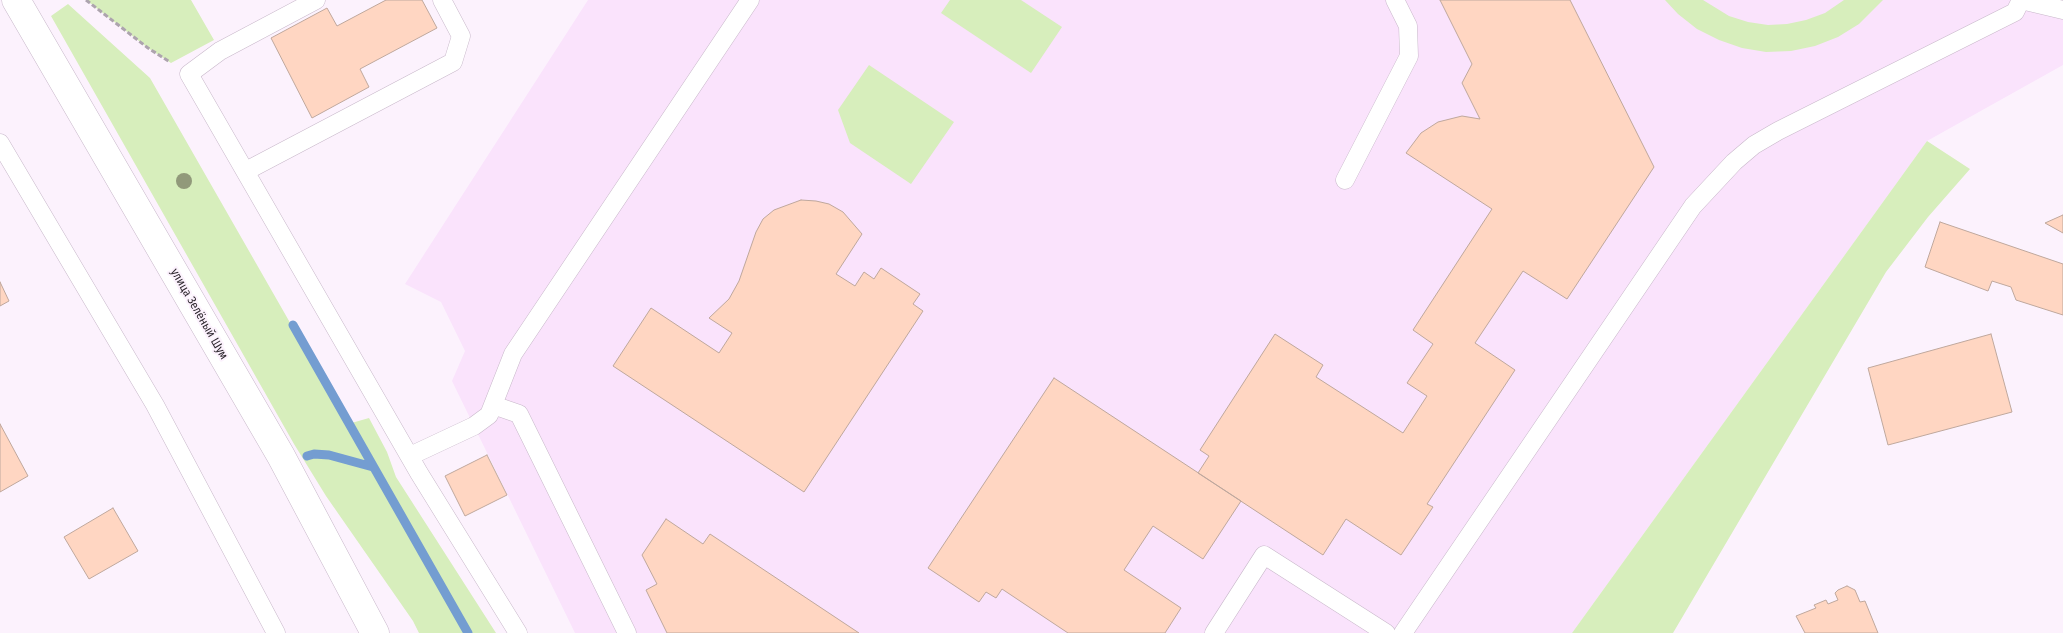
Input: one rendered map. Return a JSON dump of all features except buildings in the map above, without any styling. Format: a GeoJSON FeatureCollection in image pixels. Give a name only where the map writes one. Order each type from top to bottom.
{"type":"FeatureCollection","features":[{"type":"Feature","properties":{"kind":"main road","name":"улица Зелёный Шум"},"geometry":{"type":"LineString","coordinates":[[16,0],[281,456],[375,633]]}},
{"type":"Feature","properties":{"kind":"lane"},"geometry":{"type":"LineString","coordinates":[[316,0],[220,50],[189,74],[419,473],[518,633]]}},
{"type":"Feature","properties":{"kind":"lane"},"geometry":{"type":"LineString","coordinates":[[246,171],[453,62],[461,36],[442,0]]}},
{"type":"Feature","properties":{"kind":"lane"},"geometry":{"type":"LineString","coordinates":[[410,456],[474,426],[489,415],[513,354],[750,0]]}},
{"type":"Feature","properties":{"kind":"lane"},"geometry":{"type":"LineString","coordinates":[[1345,180],[1409,56],[1408,26],[1395,0]]}},
{"type":"Feature","properties":{"kind":"lane"},"geometry":{"type":"LineString","coordinates":[[1403,633],[1693,206],[1734,162],[1754,145],[1778,131],[2009,16],[2015,12],[2021,0],[2063,10]]}},
{"type":"Feature","properties":{"kind":"lane"},"geometry":{"type":"LineString","coordinates":[[0,143],[155,405],[276,633]]}},
{"type":"Feature","properties":{"kind":"lane"},"geometry":{"type":"LineString","coordinates":[[493,406],[519,414],[627,633]]}},
{"type":"Feature","properties":{"kind":"lane"},"geometry":{"type":"LineString","coordinates":[[1214,633],[1264,555],[1386,633]]}},
{"type":"Feature","properties":{"kind":"path"},"geometry":{"type":"LineString","coordinates":[[86,0],[148,48],[189,74]]}},
{"type":"Feature","properties":{"kind":"shaded area"},"geometry":{"type":"Polygon","coordinates":[[[588,0],[2063,0],[2063,65],[1927,141],[1572,633],[575,633],[452,381],[465,351],[441,302],[405,284],[588,0]]]}},
{"type":"Feature","properties":{"kind":"green space"},"geometry":{"type":"Polygon","coordinates":[[[86,0],[191,0],[214,40],[171,63],[148,48],[86,0]]]}},
{"type":"Feature","properties":{"kind":"green space"},"geometry":{"type":"Polygon","coordinates":[[[950,0],[1021,0],[1062,27],[1031,73],[941,13],[950,0]]]}},
{"type":"Feature","properties":{"kind":"green space"},"geometry":{"type":"Polygon","coordinates":[[[1665,0],[1703,0],[1729,16],[1748,22],[1768,25],[1806,20],[1825,13],[1844,0],[1883,0],[1859,24],[1838,37],[1815,46],[1791,51],[1766,52],[1742,48],[1719,40],[1697,29],[1678,14],[1665,0]]]}},
{"type":"Feature","properties":{"kind":"green space"},"geometry":{"type":"Polygon","coordinates":[[[68,4],[150,78],[348,424],[369,418],[387,452],[396,477],[496,633],[419,633],[413,621],[326,496],[294,444],[51,16],[68,4]]]}},
{"type":"Feature","properties":{"kind":"green space"},"geometry":{"type":"Polygon","coordinates":[[[869,65],[954,122],[911,184],[850,143],[838,110],[869,65]]]}},
{"type":"Feature","properties":{"kind":"green space"},"geometry":{"type":"Polygon","coordinates":[[[1927,141],[1970,169],[1928,217],[1886,272],[1673,633],[1572,633],[1927,141]]]}},
{"type":"Feature","properties":{"kind":"waterway"},"geometry":{"type":"LineString","coordinates":[[293,325],[468,633]]}},
{"type":"Feature","properties":{"kind":"waterway"},"geometry":{"type":"LineString","coordinates":[[307,456],[314,454],[329,455],[373,467]]}}]}
